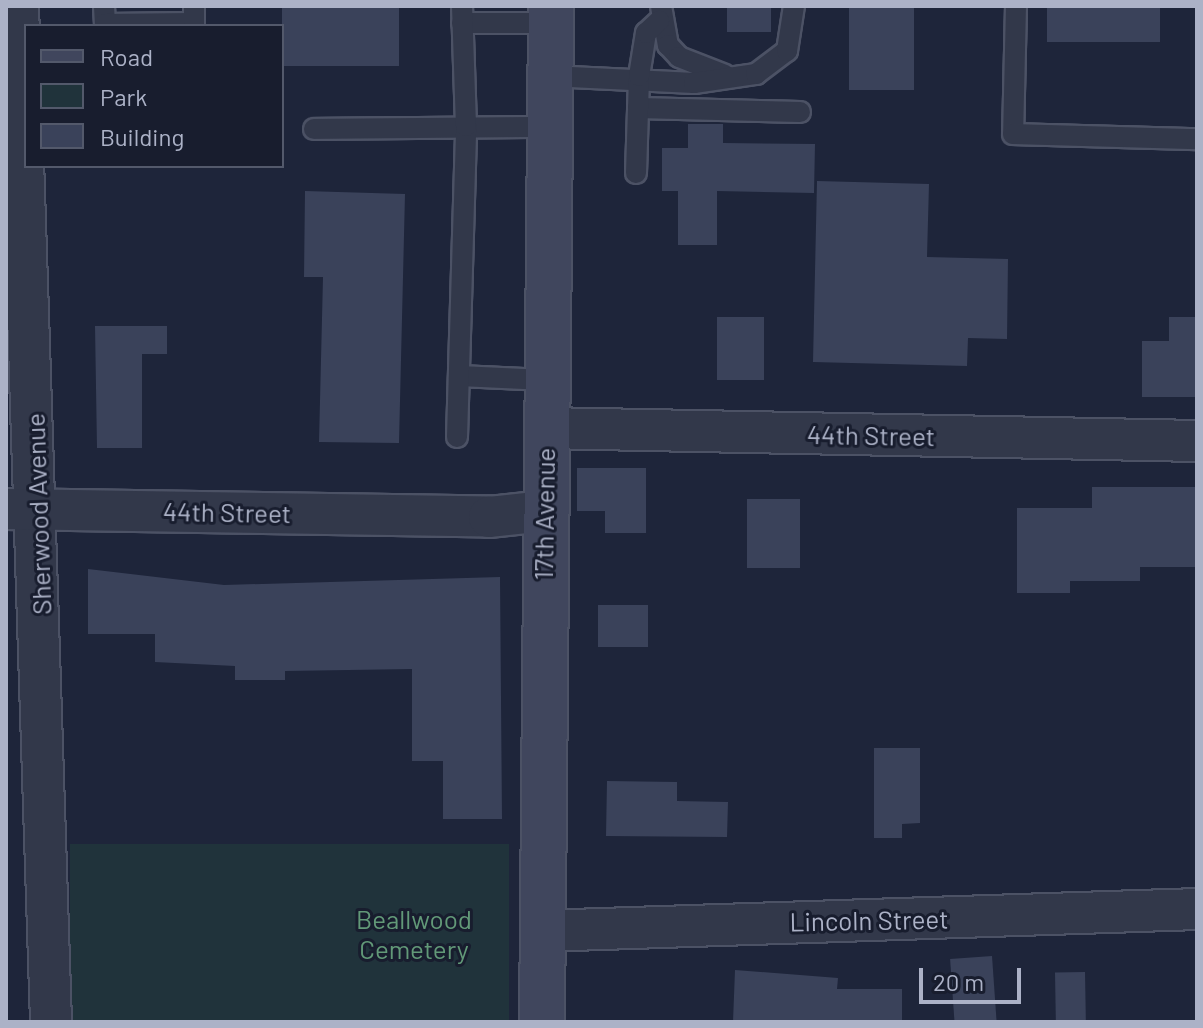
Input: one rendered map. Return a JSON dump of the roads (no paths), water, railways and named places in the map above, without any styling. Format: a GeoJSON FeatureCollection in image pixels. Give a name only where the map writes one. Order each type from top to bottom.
{"type":"FeatureCollection","features":[{"type":"Feature","properties":{"kind":"street","name":"Sherwood Avenue"},"geometry":{"type":"LineString","coordinates":[[18,6],[14,108],[22,509],[51,1022]]}},
{"type":"Feature","properties":{"kind":"street","name":"17th Avenue"},"geometry":{"type":"LineString","coordinates":[[542,1022],[544,511],[551,15]]}},
{"type":"Feature","properties":{"kind":"street","name":"44th Street"},"geometry":{"type":"LineString","coordinates":[[545,428],[1197,441]]}},
{"type":"Feature","properties":{"kind":"street","name":"44th Street"},"geometry":{"type":"LineString","coordinates":[[22,509],[489,517],[544,511]]}},
{"type":"Feature","properties":{"kind":"street","name":"Lincoln Street"},"geometry":{"type":"LineString","coordinates":[[542,931],[1197,909]]}},
{"type":"Feature","properties":{"kind":"lane"},"geometry":{"type":"LineString","coordinates":[[104,6],[105,24],[194,23],[194,6]]}},
{"type":"Feature","properties":{"kind":"lane"},"geometry":{"type":"LineString","coordinates":[[550,76],[639,76],[694,83],[772,66],[787,51],[794,6]]}},
{"type":"Feature","properties":{"kind":"lane"},"geometry":{"type":"LineString","coordinates":[[1016,6],[1013,134],[1197,139]]}},
{"type":"Feature","properties":{"kind":"lane"},"geometry":{"type":"LineString","coordinates":[[457,437],[466,126],[462,14],[551,15]]}},
{"type":"Feature","properties":{"kind":"lane"},"geometry":{"type":"LineString","coordinates":[[636,173],[639,76],[646,33],[660,14],[679,57],[725,75]]}},
{"type":"Feature","properties":{"kind":"lane"},"geometry":{"type":"LineString","coordinates":[[638,108],[800,112]]}},
{"type":"Feature","properties":{"kind":"lane"},"geometry":{"type":"LineString","coordinates":[[314,129],[549,127]]}},
{"type":"Feature","properties":{"kind":"lane"},"geometry":{"type":"LineString","coordinates":[[459,376],[546,380]]}},
{"type":"Feature","properties":{"kind":"park label","name":"Beallwood Cemetery"},"geometry":{"type":"Point","coordinates":[414,934]}}]}
